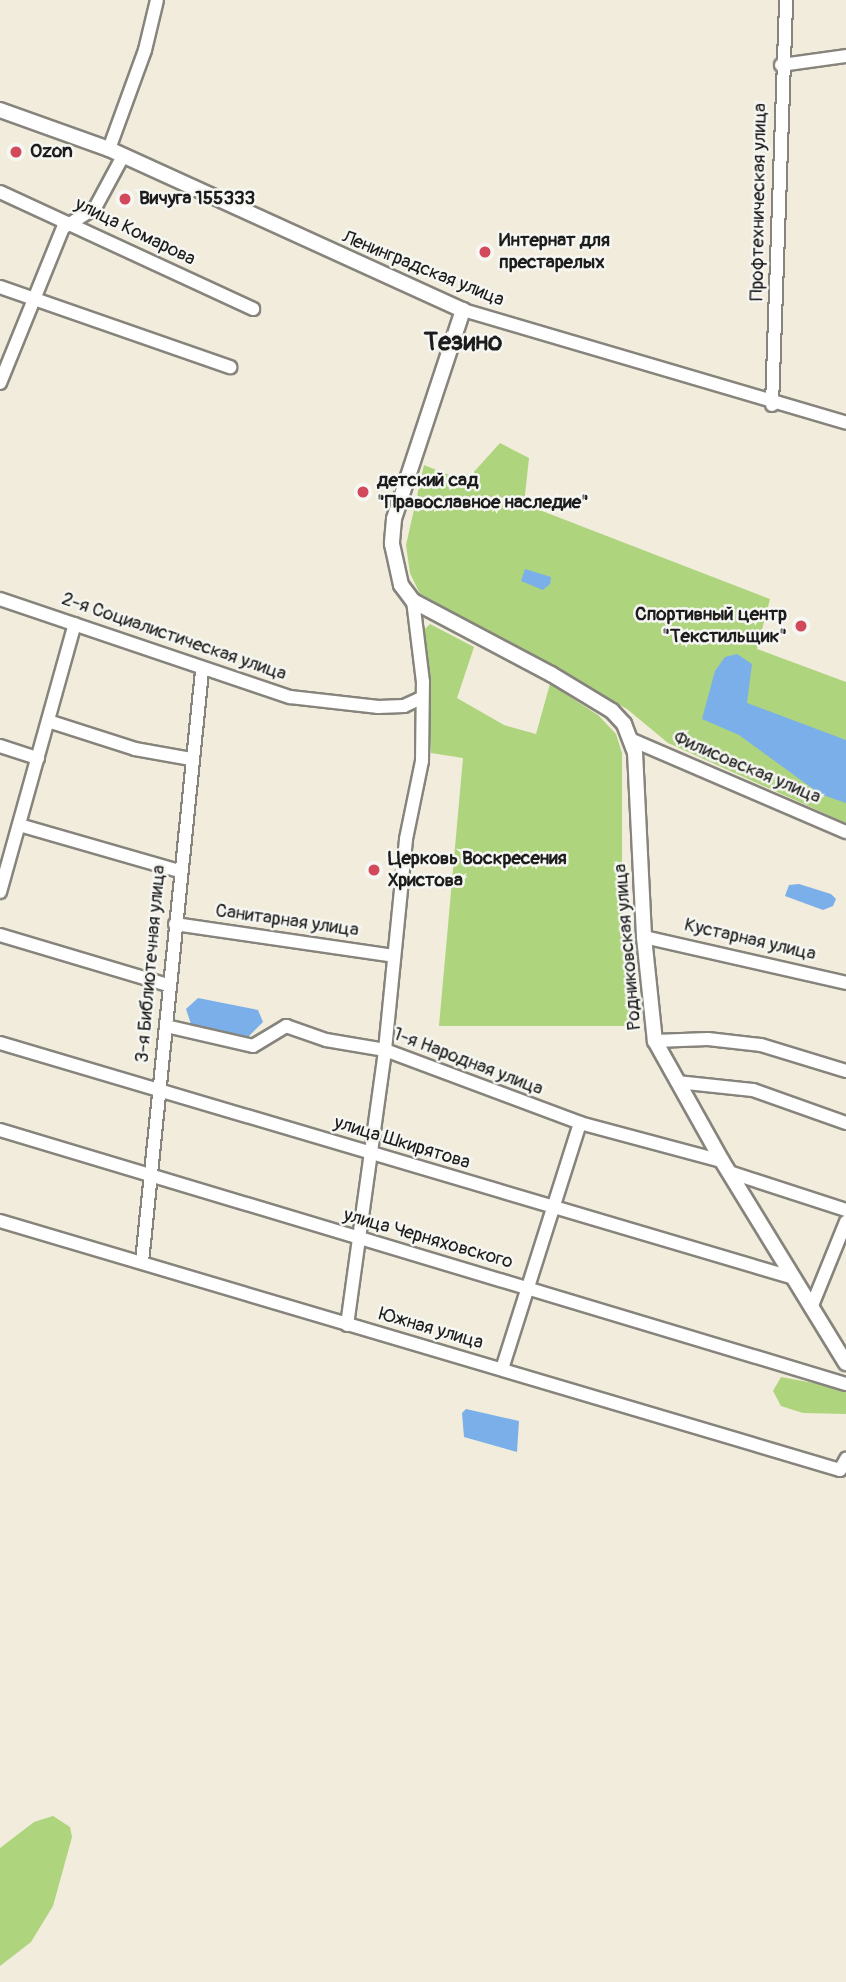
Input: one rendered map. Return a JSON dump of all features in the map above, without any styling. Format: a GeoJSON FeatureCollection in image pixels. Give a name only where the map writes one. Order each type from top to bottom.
{"type":"FeatureCollection","features":[{"type":"Feature","properties":{"kind":"main road","name":"Ленинградская улица"},"geometry":{"type":"LineString","coordinates":[[0,110],[109,149],[463,310]]}},
{"type":"Feature","properties":{"kind":"main road"},"geometry":{"type":"LineString","coordinates":[[463,310],[394,519],[395,567],[413,601],[612,711],[632,740]]}},
{"type":"Feature","properties":{"kind":"main road","name":"Родниковская улица"},"geometry":{"type":"LineString","coordinates":[[632,740],[644,937],[655,1041],[725,1166],[846,1363]]}},
{"type":"Feature","properties":{"kind":"street"},"geometry":{"type":"LineString","coordinates":[[109,149],[145,50],[157,0]]}},
{"type":"Feature","properties":{"kind":"street","name":"Профтехническая улица"},"geometry":{"type":"LineString","coordinates":[[772,405],[786,0]]}},
{"type":"Feature","properties":{"kind":"street"},"geometry":{"type":"LineString","coordinates":[[782,65],[846,56]]}},
{"type":"Feature","properties":{"kind":"street"},"geometry":{"type":"LineString","coordinates":[[0,383],[63,228],[95,208],[123,156]]}},
{"type":"Feature","properties":{"kind":"street","name":"улица Комарова"},"geometry":{"type":"LineString","coordinates":[[0,192],[71,222],[253,309]]}},
{"type":"Feature","properties":{"kind":"street"},"geometry":{"type":"LineString","coordinates":[[0,287],[230,367]]}},
{"type":"Feature","properties":{"kind":"street","name":"Ленинградская улица"},"geometry":{"type":"LineString","coordinates":[[463,310],[772,405],[846,423]]}},
{"type":"Feature","properties":{"kind":"street","name":"2-я Социалистическая улица"},"geometry":{"type":"LineString","coordinates":[[0,599],[202,671],[323,702],[404,706],[419,699]]}},
{"type":"Feature","properties":{"kind":"street"},"geometry":{"type":"LineString","coordinates":[[347,1325],[385,1050],[408,832],[422,761],[419,699],[423,682],[413,601]]}},
{"type":"Feature","properties":{"kind":"street"},"geometry":{"type":"LineString","coordinates":[[0,892],[4,866],[19,825],[75,624]]}},
{"type":"Feature","properties":{"kind":"street","name":"3-я Библиотечная улица"},"geometry":{"type":"LineString","coordinates":[[142,1262],[179,872],[202,671]]}},
{"type":"Feature","properties":{"kind":"street"},"geometry":{"type":"LineString","coordinates":[[48,720],[135,749],[191,759]]}},
{"type":"Feature","properties":{"kind":"street","name":"Филисовская улица"},"geometry":{"type":"LineString","coordinates":[[632,740],[846,832]]}},
{"type":"Feature","properties":{"kind":"street"},"geometry":{"type":"LineString","coordinates":[[0,746],[38,758]]}},
{"type":"Feature","properties":{"kind":"street"},"geometry":{"type":"LineString","coordinates":[[19,825],[179,872]]}},
{"type":"Feature","properties":{"kind":"street","name":"Санитарная улица"},"geometry":{"type":"LineString","coordinates":[[175,924],[394,956]]}},
{"type":"Feature","properties":{"kind":"street"},"geometry":{"type":"LineString","coordinates":[[0,935],[168,985]]}},
{"type":"Feature","properties":{"kind":"street","name":"Кустарная улица"},"geometry":{"type":"LineString","coordinates":[[644,937],[846,983]]}},
{"type":"Feature","properties":{"kind":"street","name":"1-я Народная улица"},"geometry":{"type":"LineString","coordinates":[[166,1027],[253,1046],[264,1043],[282,1025],[327,1040],[385,1050],[580,1123],[725,1166],[846,1210]]}},
{"type":"Feature","properties":{"kind":"street"},"geometry":{"type":"LineString","coordinates":[[655,1041],[708,1039],[761,1045],[846,1071]]}},
{"type":"Feature","properties":{"kind":"street","name":"улица Шкирятова"},"geometry":{"type":"LineString","coordinates":[[0,1043],[794,1279]]}},
{"type":"Feature","properties":{"kind":"street"},"geometry":{"type":"LineString","coordinates":[[677,1082],[753,1090],[846,1123]]}},
{"type":"Feature","properties":{"kind":"street"},"geometry":{"type":"LineString","coordinates":[[502,1369],[580,1123]]}},
{"type":"Feature","properties":{"kind":"street","name":"улица Черняховского"},"geometry":{"type":"LineString","coordinates":[[0,1130],[846,1384]]}},
{"type":"Feature","properties":{"kind":"street","name":"Южная улица"},"geometry":{"type":"LineString","coordinates":[[0,1221],[840,1469],[846,1459]]}},
{"type":"Feature","properties":{"kind":"street"},"geometry":{"type":"LineString","coordinates":[[811,1308],[846,1222]]}},
{"type":"Feature","properties":{"kind":"street"},"geometry":{"type":"LineString","coordinates":[[829,1338],[846,1344]]}},
{"type":"Feature","properties":{"kind":"green space"},"geometry":{"type":"Polygon","coordinates":[[[500,443],[529,458],[524,504],[770,599],[757,649],[846,682],[846,823],[668,743],[627,709],[420,594],[410,573],[406,545],[424,465],[449,475],[472,474],[500,443]]]}},
{"type":"Feature","properties":{"kind":"green space"},"geometry":{"type":"Polygon","coordinates":[[[430,624],[474,647],[457,698],[504,725],[536,734],[550,684],[598,715],[616,734],[622,753],[622,904],[631,1026],[439,1026],[463,758],[431,753],[422,632],[430,624]]]}},
{"type":"Feature","properties":{"kind":"green space"},"geometry":{"type":"Polygon","coordinates":[[[781,1377],[846,1389],[846,1414],[803,1413],[781,1406],[773,1391],[781,1377]]]}},
{"type":"Feature","properties":{"kind":"green space"},"geometry":{"type":"Polygon","coordinates":[[[53,1816],[70,1827],[72,1837],[53,1906],[31,1942],[0,1966],[0,1848],[34,1822],[53,1816]]]}},
{"type":"Feature","properties":{"kind":"water"},"geometry":{"type":"Polygon","coordinates":[[[525,569],[551,577],[550,584],[543,590],[521,581],[525,569]]]}},
{"type":"Feature","properties":{"kind":"water"},"geometry":{"type":"Polygon","coordinates":[[[737,654],[752,664],[747,703],[846,740],[846,803],[820,794],[739,735],[702,719],[715,671],[725,657],[737,654]]]}},
{"type":"Feature","properties":{"kind":"water"},"geometry":{"type":"Polygon","coordinates":[[[799,884],[831,894],[836,899],[833,906],[823,910],[785,896],[789,885],[799,884]]]}},
{"type":"Feature","properties":{"kind":"water"},"geometry":{"type":"Polygon","coordinates":[[[198,998],[258,1010],[263,1022],[248,1037],[191,1024],[186,1009],[198,998]]]}},
{"type":"Feature","properties":{"kind":"water"},"geometry":{"type":"Polygon","coordinates":[[[466,1409],[519,1421],[517,1452],[464,1437],[462,1413],[466,1409]]]}},
{"type":"Feature","properties":{"kind":"place","name":"Ozon"},"geometry":{"type":"Point","coordinates":[16,152]}},
{"type":"Feature","properties":{"kind":"place","name":"Вичуга 155333"},"geometry":{"type":"Point","coordinates":[125,199]}},
{"type":"Feature","properties":{"kind":"place","name":"Интернат для престарелых"},"geometry":{"type":"Point","coordinates":[485,252]}},
{"type":"Feature","properties":{"kind":"place","name":"детский сад \"Православное наследие\""},"geometry":{"type":"Point","coordinates":[363,492]}},
{"type":"Feature","properties":{"kind":"place","name":"Спортивный центр \"Текстильщик\""},"geometry":{"type":"Point","coordinates":[801,626]}},
{"type":"Feature","properties":{"kind":"place","name":"Церковь Воскресения Христова"},"geometry":{"type":"Point","coordinates":[374,870]}},
{"type":"Feature","properties":{"kind":"district","name":"Тезино"},"geometry":{"type":"Point","coordinates":[463,343]}}]}
